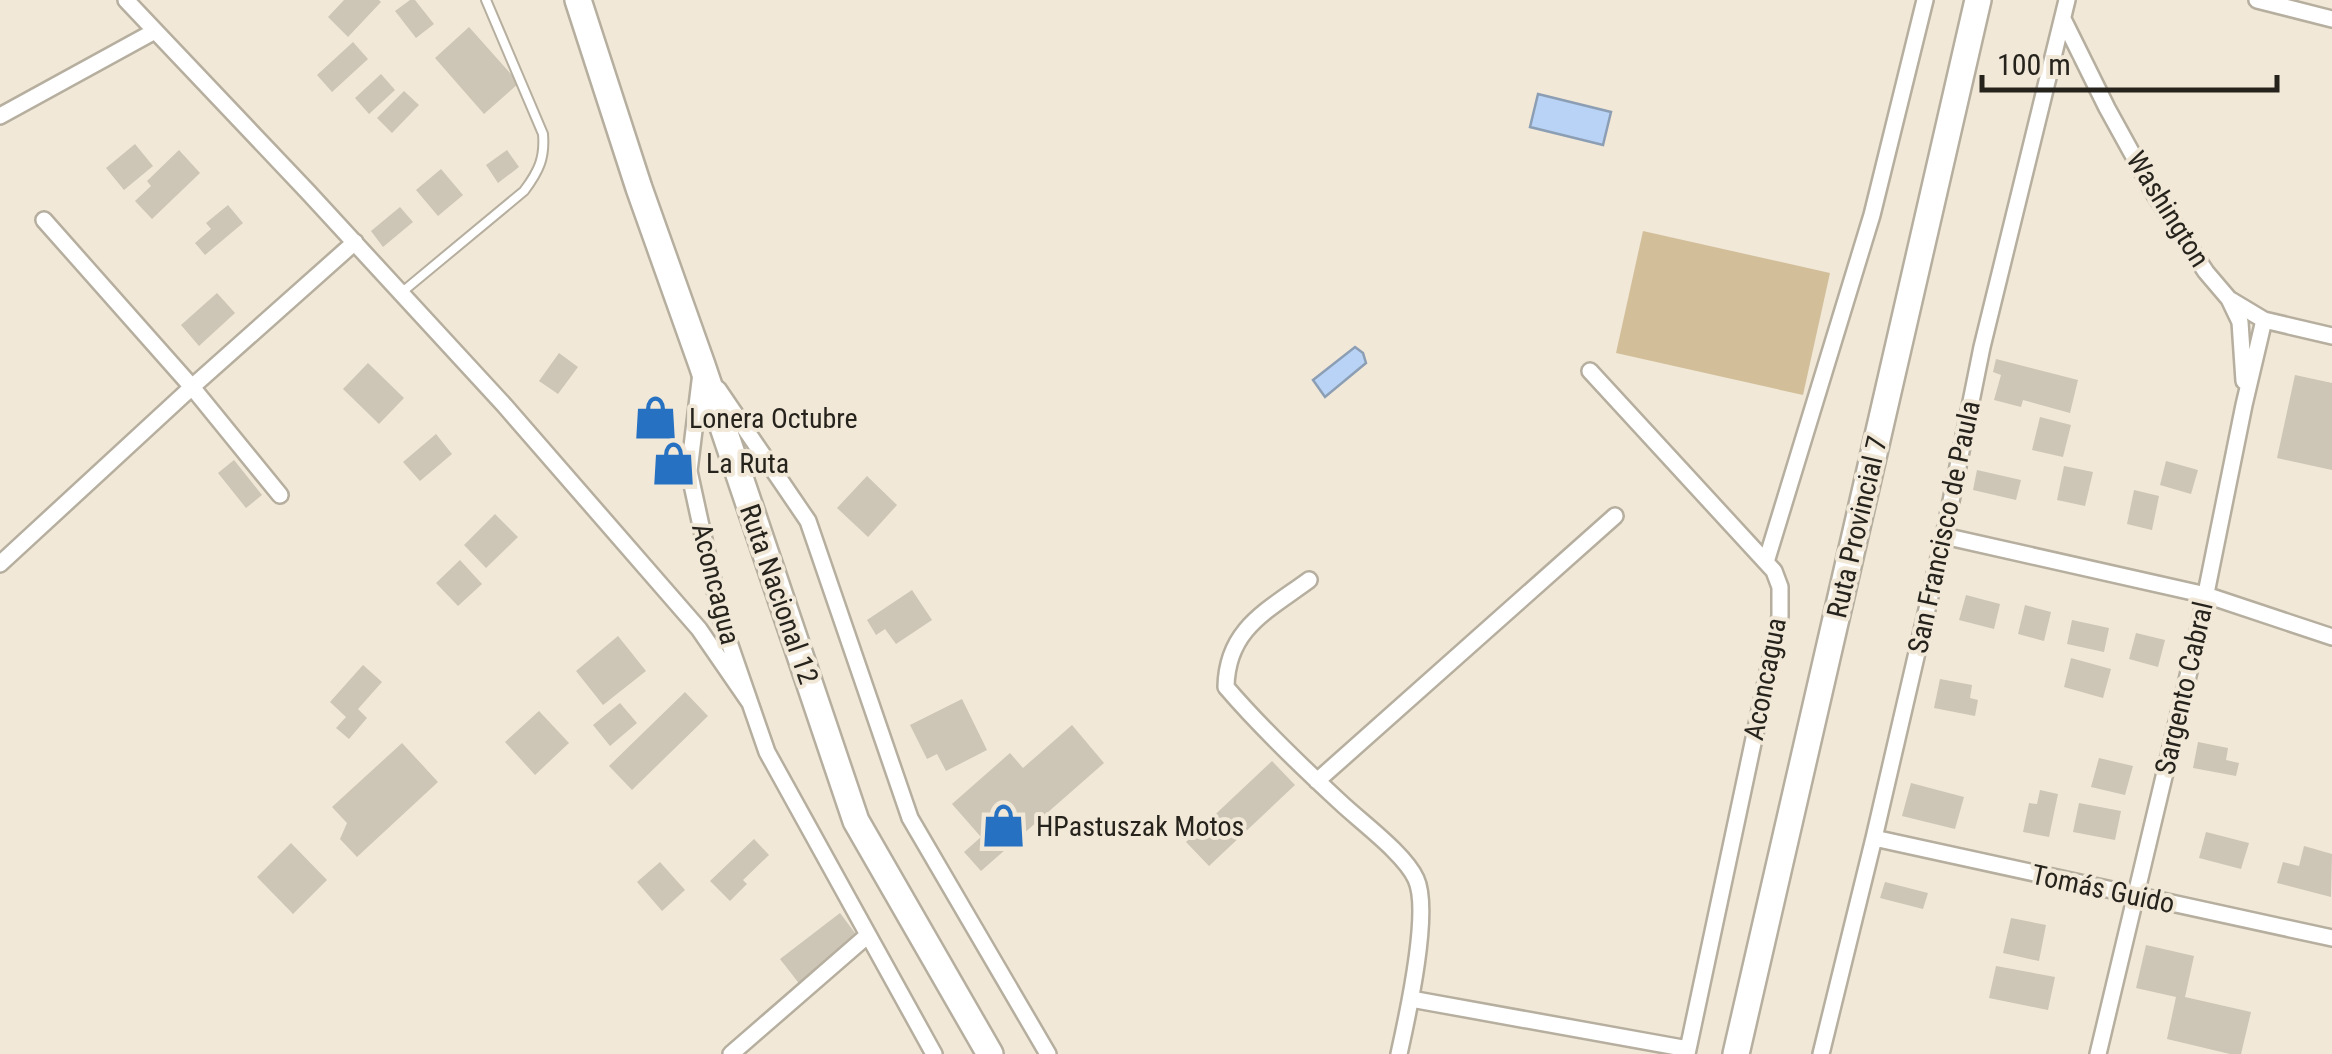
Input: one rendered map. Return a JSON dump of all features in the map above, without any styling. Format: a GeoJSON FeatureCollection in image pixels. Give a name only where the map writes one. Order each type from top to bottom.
{"type":"FeatureCollection","features":[{"type":"Feature","properties":{"kind":"main road","name":"Ruta Nacional 12"},"geometry":{"type":"LineString","coordinates":[[578,0],[638,188],[856,821],[990,1054]]}},
{"type":"Feature","properties":{"kind":"main road","name":"Ruta Provincial 7"},"geometry":{"type":"LineString","coordinates":[[1736,1054],[1978,0]]}},
{"type":"Feature","properties":{"kind":"street"},"geometry":{"type":"LineString","coordinates":[[126,0],[505,406],[699,629],[750,703]]}},
{"type":"Feature","properties":{"kind":"street"},"geometry":{"type":"LineString","coordinates":[[1766,562],[1872,216],[1924,0]]}},
{"type":"Feature","properties":{"kind":"street","name":"San Francisco de Paula"},"geometry":{"type":"LineString","coordinates":[[1821,1054],[1944,536],[1982,347],[2066,0]]}},
{"type":"Feature","properties":{"kind":"street"},"geometry":{"type":"LineString","coordinates":[[2257,0],[2332,19]]}},
{"type":"Feature","properties":{"kind":"street","name":"Washington"},"geometry":{"type":"LineString","coordinates":[[2063,19],[2155,195],[2206,272],[2230,299],[2243,342],[2244,405]]}},
{"type":"Feature","properties":{"kind":"street"},"geometry":{"type":"LineString","coordinates":[[0,116],[155,30]]}},
{"type":"Feature","properties":{"kind":"street"},"geometry":{"type":"LineString","coordinates":[[44,220],[192,387],[280,495]]}},
{"type":"Feature","properties":{"kind":"street"},"geometry":{"type":"LineString","coordinates":[[0,564],[354,242]]}},
{"type":"Feature","properties":{"kind":"street"},"geometry":{"type":"LineString","coordinates":[[2230,299],[2264,320],[2332,336]]}},
{"type":"Feature","properties":{"kind":"street","name":"Sargento Cabral"},"geometry":{"type":"LineString","coordinates":[[2098,1054],[2206,595],[2264,320]]}},
{"type":"Feature","properties":{"kind":"street"},"geometry":{"type":"LineString","coordinates":[[702,365],[808,522],[910,818],[1048,1054]]}},
{"type":"Feature","properties":{"kind":"street","name":"Aconcagua"},"geometry":{"type":"LineString","coordinates":[[702,365],[688,471],[722,622],[767,752],[934,1054]]}},
{"type":"Feature","properties":{"kind":"street","name":"Aconcagua"},"geometry":{"type":"LineString","coordinates":[[1590,372],[1774,571],[1780,587],[1780,616],[1687,1052]]}},
{"type":"Feature","properties":{"kind":"street"},"geometry":{"type":"LineString","coordinates":[[1317,781],[1616,516]]}},
{"type":"Feature","properties":{"kind":"street"},"geometry":{"type":"LineString","coordinates":[[1944,536],[2206,595],[2332,637]]}},
{"type":"Feature","properties":{"kind":"street"},"geometry":{"type":"LineString","coordinates":[[1308,580],[1247,626],[1226,667],[1226,687],[1317,781],[1404,861],[1418,881],[1421,910],[1411,1000],[1398,1054]]}},
{"type":"Feature","properties":{"kind":"street","name":"Tomás Guido"},"geometry":{"type":"LineString","coordinates":[[1874,838],[2332,938]]}},
{"type":"Feature","properties":{"kind":"street"},"geometry":{"type":"LineString","coordinates":[[731,1054],[868,935]]}},
{"type":"Feature","properties":{"kind":"street"},"geometry":{"type":"LineString","coordinates":[[1411,1000],[1687,1052]]}},
{"type":"Feature","properties":{"kind":"lane"},"geometry":{"type":"LineString","coordinates":[[401,292],[524,191],[536,176],[545,152],[543,134],[486,0]]}},
{"type":"Feature","properties":{"kind":"shaded area"},"geometry":{"type":"Polygon","coordinates":[[[1643,231],[1830,273],[1803,395],[1616,353],[1643,231]]]}},
{"type":"Feature","properties":{"kind":"water"},"geometry":{"type":"Polygon","coordinates":[[[1538,94],[1611,112],[1603,145],[1530,127],[1538,94]]]}},
{"type":"Feature","properties":{"kind":"water"},"geometry":{"type":"Polygon","coordinates":[[[1355,347],[1363,353],[1366,363],[1325,397],[1313,380],[1355,347]]]}},
{"type":"Feature","properties":{"kind":"building"},"geometry":{"type":"Polygon","coordinates":[[[344,0],[381,2],[348,37],[328,17],[344,0]]]}},
{"type":"Feature","properties":{"kind":"building"},"geometry":{"type":"Polygon","coordinates":[[[415,0],[434,24],[416,38],[395,11],[415,0]]]}},
{"type":"Feature","properties":{"kind":"building"},"geometry":{"type":"Polygon","coordinates":[[[469,27],[519,83],[484,114],[435,58],[469,27]]]}},
{"type":"Feature","properties":{"kind":"building"},"geometry":{"type":"Polygon","coordinates":[[[353,42],[368,59],[332,92],[317,75],[353,42]]]}},
{"type":"Feature","properties":{"kind":"building"},"geometry":{"type":"Polygon","coordinates":[[[381,74],[395,90],[369,114],[355,98],[381,74]]]}},
{"type":"Feature","properties":{"kind":"building"},"geometry":{"type":"Polygon","coordinates":[[[404,91],[419,105],[392,133],[377,118],[404,91]]]}},
{"type":"Feature","properties":{"kind":"building"},"geometry":{"type":"Polygon","coordinates":[[[135,144],[153,166],[124,190],[106,168],[135,144]]]}},
{"type":"Feature","properties":{"kind":"building"},"geometry":{"type":"Polygon","coordinates":[[[179,150],[200,173],[152,219],[135,201],[151,186],[147,181],[179,150]]]}},
{"type":"Feature","properties":{"kind":"building"},"geometry":{"type":"Polygon","coordinates":[[[507,150],[519,167],[498,183],[486,165],[507,150]]]}},
{"type":"Feature","properties":{"kind":"building"},"geometry":{"type":"Polygon","coordinates":[[[441,169],[463,195],[438,216],[416,190],[441,169]]]}},
{"type":"Feature","properties":{"kind":"building"},"geometry":{"type":"Polygon","coordinates":[[[228,205],[243,223],[205,255],[195,243],[211,229],[206,223],[228,205]]]}},
{"type":"Feature","properties":{"kind":"building"},"geometry":{"type":"Polygon","coordinates":[[[400,207],[413,222],[383,247],[371,231],[400,207]]]}},
{"type":"Feature","properties":{"kind":"building"},"geometry":{"type":"Polygon","coordinates":[[[217,293],[235,313],[199,346],[181,325],[217,293]]]}},
{"type":"Feature","properties":{"kind":"building"},"geometry":{"type":"Polygon","coordinates":[[[559,353],[578,367],[558,394],[539,381],[559,353]]]}},
{"type":"Feature","properties":{"kind":"building"},"geometry":{"type":"Polygon","coordinates":[[[1996,359],[2078,380],[2070,413],[2023,400],[2021,407],[1994,400],[2001,375],[1993,372],[1996,359]]]}},
{"type":"Feature","properties":{"kind":"building"},"geometry":{"type":"Polygon","coordinates":[[[368,363],[404,398],[379,424],[343,389],[368,363]]]}},
{"type":"Feature","properties":{"kind":"building"},"geometry":{"type":"Polygon","coordinates":[[[2295,375],[2332,383],[2332,470],[2277,458],[2295,375]]]}},
{"type":"Feature","properties":{"kind":"building"},"geometry":{"type":"Polygon","coordinates":[[[2040,417],[2071,425],[2063,457],[2032,450],[2040,417]]]}},
{"type":"Feature","properties":{"kind":"building"},"geometry":{"type":"Polygon","coordinates":[[[436,434],[452,454],[420,481],[403,462],[436,434]]]}},
{"type":"Feature","properties":{"kind":"building"},"geometry":{"type":"Polygon","coordinates":[[[234,460],[262,495],[246,508],[218,473],[234,460]]]}},
{"type":"Feature","properties":{"kind":"building"},"geometry":{"type":"Polygon","coordinates":[[[2166,461],[2198,470],[2191,494],[2160,485],[2166,461]]]}},
{"type":"Feature","properties":{"kind":"building"},"geometry":{"type":"Polygon","coordinates":[[[2064,466],[2093,472],[2085,506],[2057,500],[2064,466]]]}},
{"type":"Feature","properties":{"kind":"building"},"geometry":{"type":"Polygon","coordinates":[[[1977,470],[2021,480],[2016,500],[1973,490],[1977,470]]]}},
{"type":"Feature","properties":{"kind":"building"},"geometry":{"type":"Polygon","coordinates":[[[867,476],[897,505],[868,537],[837,508],[867,476]]]}},
{"type":"Feature","properties":{"kind":"building"},"geometry":{"type":"Polygon","coordinates":[[[2134,490],[2159,496],[2152,530],[2127,524],[2134,490]]]}},
{"type":"Feature","properties":{"kind":"building"},"geometry":{"type":"Polygon","coordinates":[[[495,514],[518,537],[486,568],[464,545],[495,514]]]}},
{"type":"Feature","properties":{"kind":"building"},"geometry":{"type":"Polygon","coordinates":[[[460,560],[482,584],[458,606],[436,583],[460,560]]]}},
{"type":"Feature","properties":{"kind":"building"},"geometry":{"type":"Polygon","coordinates":[[[912,590],[932,620],[896,644],[885,629],[876,635],[867,620],[912,590]]]}},
{"type":"Feature","properties":{"kind":"building"},"geometry":{"type":"Polygon","coordinates":[[[1966,595],[2000,604],[1994,629],[1959,620],[1966,595]]]}},
{"type":"Feature","properties":{"kind":"building"},"geometry":{"type":"Polygon","coordinates":[[[2025,605],[2051,612],[2044,641],[2018,634],[2025,605]]]}},
{"type":"Feature","properties":{"kind":"building"},"geometry":{"type":"Polygon","coordinates":[[[2072,620],[2109,628],[2104,652],[2067,644],[2072,620]]]}},
{"type":"Feature","properties":{"kind":"building"},"geometry":{"type":"Polygon","coordinates":[[[2136,633],[2165,640],[2158,667],[2129,659],[2136,633]]]}},
{"type":"Feature","properties":{"kind":"building"},"geometry":{"type":"Polygon","coordinates":[[[618,636],[646,671],[603,705],[576,671],[618,636]]]}},
{"type":"Feature","properties":{"kind":"building"},"geometry":{"type":"Polygon","coordinates":[[[2071,658],[2111,669],[2103,698],[2064,687],[2071,658]]]}},
{"type":"Feature","properties":{"kind":"building"},"geometry":{"type":"Polygon","coordinates":[[[363,665],[382,682],[358,709],[367,718],[349,739],[336,728],[346,717],[330,702],[363,665]]]}},
{"type":"Feature","properties":{"kind":"building"},"geometry":{"type":"Polygon","coordinates":[[[1940,679],[1972,685],[1970,698],[1978,700],[1975,716],[1934,708],[1940,679]]]}},
{"type":"Feature","properties":{"kind":"building"},"geometry":{"type":"Polygon","coordinates":[[[685,692],[708,716],[632,790],[609,766],[685,692]]]}},
{"type":"Feature","properties":{"kind":"building"},"geometry":{"type":"Polygon","coordinates":[[[962,699],[987,750],[946,771],[937,754],[927,759],[910,725],[962,699]]]}},
{"type":"Feature","properties":{"kind":"building"},"geometry":{"type":"Polygon","coordinates":[[[620,703],[637,723],[610,746],[593,725],[620,703]]]}},
{"type":"Feature","properties":{"kind":"building"},"geometry":{"type":"Polygon","coordinates":[[[539,711],[569,743],[535,775],[505,742],[539,711]]]}},
{"type":"Feature","properties":{"kind":"building"},"geometry":{"type":"Polygon","coordinates":[[[1072,725],[1104,763],[981,871],[964,852],[981,837],[952,804],[1010,753],[1023,768],[1072,725]]]}},
{"type":"Feature","properties":{"kind":"building"},"geometry":{"type":"Polygon","coordinates":[[[2198,742],[2228,748],[2226,760],[2239,763],[2236,776],[2193,768],[2198,742]]]}},
{"type":"Feature","properties":{"kind":"building"},"geometry":{"type":"Polygon","coordinates":[[[402,743],[438,782],[357,857],[340,839],[347,823],[332,807],[402,743]]]}},
{"type":"Feature","properties":{"kind":"building"},"geometry":{"type":"Polygon","coordinates":[[[2099,758],[2133,766],[2125,795],[2091,787],[2099,758]]]}},
{"type":"Feature","properties":{"kind":"building"},"geometry":{"type":"Polygon","coordinates":[[[1272,761],[1295,785],[1209,866],[1186,842],[1272,761]]]}},
{"type":"Feature","properties":{"kind":"building"},"geometry":{"type":"Polygon","coordinates":[[[1911,783],[1964,797],[1955,829],[1902,816],[1911,783]]]}},
{"type":"Feature","properties":{"kind":"building"},"geometry":{"type":"Polygon","coordinates":[[[2040,790],[2058,794],[2049,837],[2023,832],[2029,803],[2037,804],[2040,790]]]}},
{"type":"Feature","properties":{"kind":"building"},"geometry":{"type":"Polygon","coordinates":[[[2079,803],[2121,811],[2115,840],[2073,832],[2079,803]]]}},
{"type":"Feature","properties":{"kind":"building"},"geometry":{"type":"Polygon","coordinates":[[[2206,832],[2249,843],[2241,869],[2199,858],[2206,832]]]}},
{"type":"Feature","properties":{"kind":"building"},"geometry":{"type":"Polygon","coordinates":[[[754,839],[769,855],[743,880],[747,884],[730,901],[710,881],[754,839]]]}},
{"type":"Feature","properties":{"kind":"building"},"geometry":{"type":"Polygon","coordinates":[[[291,843],[327,880],[293,914],[257,877],[291,843]]]}},
{"type":"Feature","properties":{"kind":"building"},"geometry":{"type":"Polygon","coordinates":[[[2304,846],[2332,854],[2331,897],[2277,883],[2283,862],[2299,866],[2304,846]]]}},
{"type":"Feature","properties":{"kind":"building"},"geometry":{"type":"Polygon","coordinates":[[[660,862],[685,890],[662,911],[637,882],[660,862]]]}},
{"type":"Feature","properties":{"kind":"building"},"geometry":{"type":"Polygon","coordinates":[[[1885,882],[1928,893],[1923,909],[1880,898],[1885,882]]]}},
{"type":"Feature","properties":{"kind":"building"},"geometry":{"type":"Polygon","coordinates":[[[840,913],[861,941],[801,986],[780,959],[840,913]]]}},
{"type":"Feature","properties":{"kind":"building"},"geometry":{"type":"Polygon","coordinates":[[[2011,918],[2046,925],[2039,961],[2003,953],[2011,918]]]}},
{"type":"Feature","properties":{"kind":"building"},"geometry":{"type":"Polygon","coordinates":[[[2146,945],[2194,956],[2185,997],[2251,1012],[2241,1054],[2167,1039],[2176,997],[2136,988],[2146,945]]]}},
{"type":"Feature","properties":{"kind":"building"},"geometry":{"type":"Polygon","coordinates":[[[1996,966],[2055,977],[2048,1010],[1989,998],[1996,966]]]}},
{"type":"Feature","properties":{"kind":"place","name":"Lonera Octubre"},"geometry":{"type":"Point","coordinates":[656,418]}},
{"type":"Feature","properties":{"kind":"place","name":"La Ruta"},"geometry":{"type":"Point","coordinates":[673,463]}},
{"type":"Feature","properties":{"kind":"place","name":"HPastuszak Motos"},"geometry":{"type":"Point","coordinates":[1003,826]}}]}
